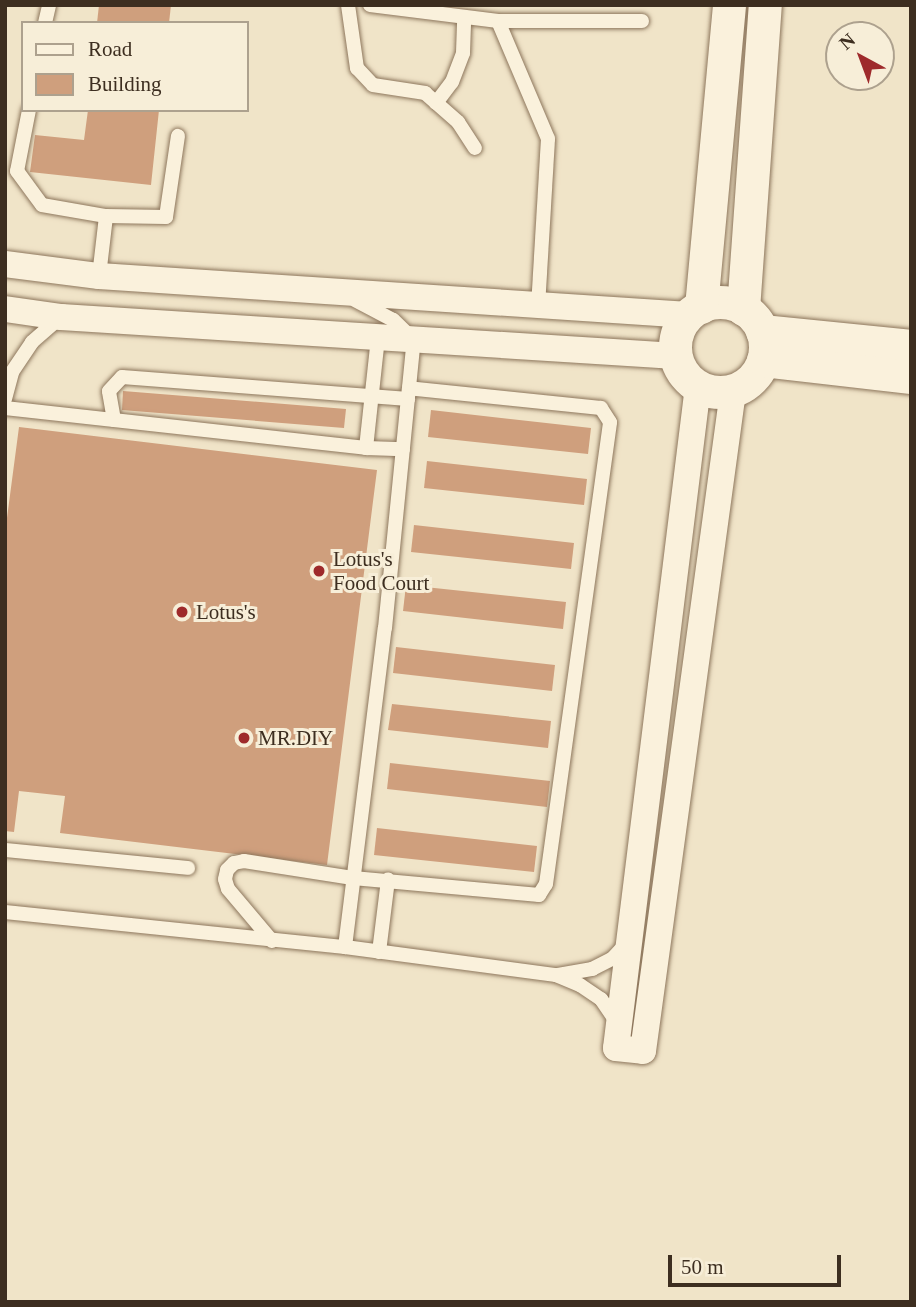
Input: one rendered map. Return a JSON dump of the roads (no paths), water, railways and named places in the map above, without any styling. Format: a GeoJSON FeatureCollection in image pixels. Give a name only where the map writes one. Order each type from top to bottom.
{"type":"FeatureCollection","features":[{"type":"Feature","properties":{"kind":"street"},"geometry":{"type":"LineString","coordinates":[[729,5],[695,311],[675,341],[681,370],[698,386],[718,392],[733,391],[757,373],[765,5]]}},
{"type":"Feature","properties":{"kind":"street"},"geometry":{"type":"LineString","coordinates":[[5,264],[99,276],[538,304],[695,311],[715,303],[756,333],[911,377]]}},
{"type":"Feature","properties":{"kind":"street"},"geometry":{"type":"LineString","coordinates":[[5,309],[61,317],[676,356]]}},
{"type":"Feature","properties":{"kind":"street"},"geometry":{"type":"LineString","coordinates":[[756,333],[911,346]]}},
{"type":"Feature","properties":{"kind":"street"},"geometry":{"type":"LineString","coordinates":[[698,386],[616,1048],[643,1051],[733,391]]}},
{"type":"Feature","properties":{"kind":"lane"},"geometry":{"type":"LineString","coordinates":[[348,5],[357,68],[373,85],[425,93],[458,122],[475,148]]}},
{"type":"Feature","properties":{"kind":"lane"},"geometry":{"type":"LineString","coordinates":[[370,5],[498,22],[642,21]]}},
{"type":"Feature","properties":{"kind":"lane"},"geometry":{"type":"LineString","coordinates":[[436,103],[452,82],[463,53],[464,17]]}},
{"type":"Feature","properties":{"kind":"lane"},"geometry":{"type":"LineString","coordinates":[[498,22],[548,139],[538,304]]}},
{"type":"Feature","properties":{"kind":"lane"},"geometry":{"type":"LineString","coordinates":[[29,112],[17,171],[42,205],[106,216],[166,217],[178,136]]}},
{"type":"Feature","properties":{"kind":"lane"},"geometry":{"type":"LineString","coordinates":[[99,276],[106,216]]}},
{"type":"Feature","properties":{"kind":"lane"},"geometry":{"type":"LineString","coordinates":[[331,291],[368,305],[393,320],[414,340],[345,947]]}},
{"type":"Feature","properties":{"kind":"lane"},"geometry":{"type":"LineString","coordinates":[[5,399],[12,372],[32,342],[61,317]]}},
{"type":"Feature","properties":{"kind":"lane"},"geometry":{"type":"LineString","coordinates":[[366,448],[378,337]]}},
{"type":"Feature","properties":{"kind":"lane"},"geometry":{"type":"LineString","coordinates":[[114,421],[109,391],[122,377],[370,398],[409,393],[601,408],[610,422],[546,884],[539,895],[353,878],[244,861],[234,863],[227,870],[225,879],[228,889],[272,941]]}},
{"type":"Feature","properties":{"kind":"lane"},"geometry":{"type":"LineString","coordinates":[[5,408],[366,448],[403,449]]}},
{"type":"Feature","properties":{"kind":"lane"},"geometry":{"type":"LineString","coordinates":[[5,850],[188,868]]}},
{"type":"Feature","properties":{"kind":"lane"},"geometry":{"type":"LineString","coordinates":[[379,952],[388,880]]}},
{"type":"Feature","properties":{"kind":"lane"},"geometry":{"type":"LineString","coordinates":[[5,912],[345,947],[556,975],[580,985],[601,999],[618,1024]]}},
{"type":"Feature","properties":{"kind":"lane"},"geometry":{"type":"LineString","coordinates":[[556,975],[592,969],[612,958],[629,941]]}},
{"type":"Feature","properties":{"kind":"place","name":"Lotus's Food Court"},"geometry":{"type":"Point","coordinates":[319,571]}},
{"type":"Feature","properties":{"kind":"place","name":"Lotus's"},"geometry":{"type":"Point","coordinates":[182,612]}},
{"type":"Feature","properties":{"kind":"place","name":"MR.DIY"},"geometry":{"type":"Point","coordinates":[244,738]}}]}
